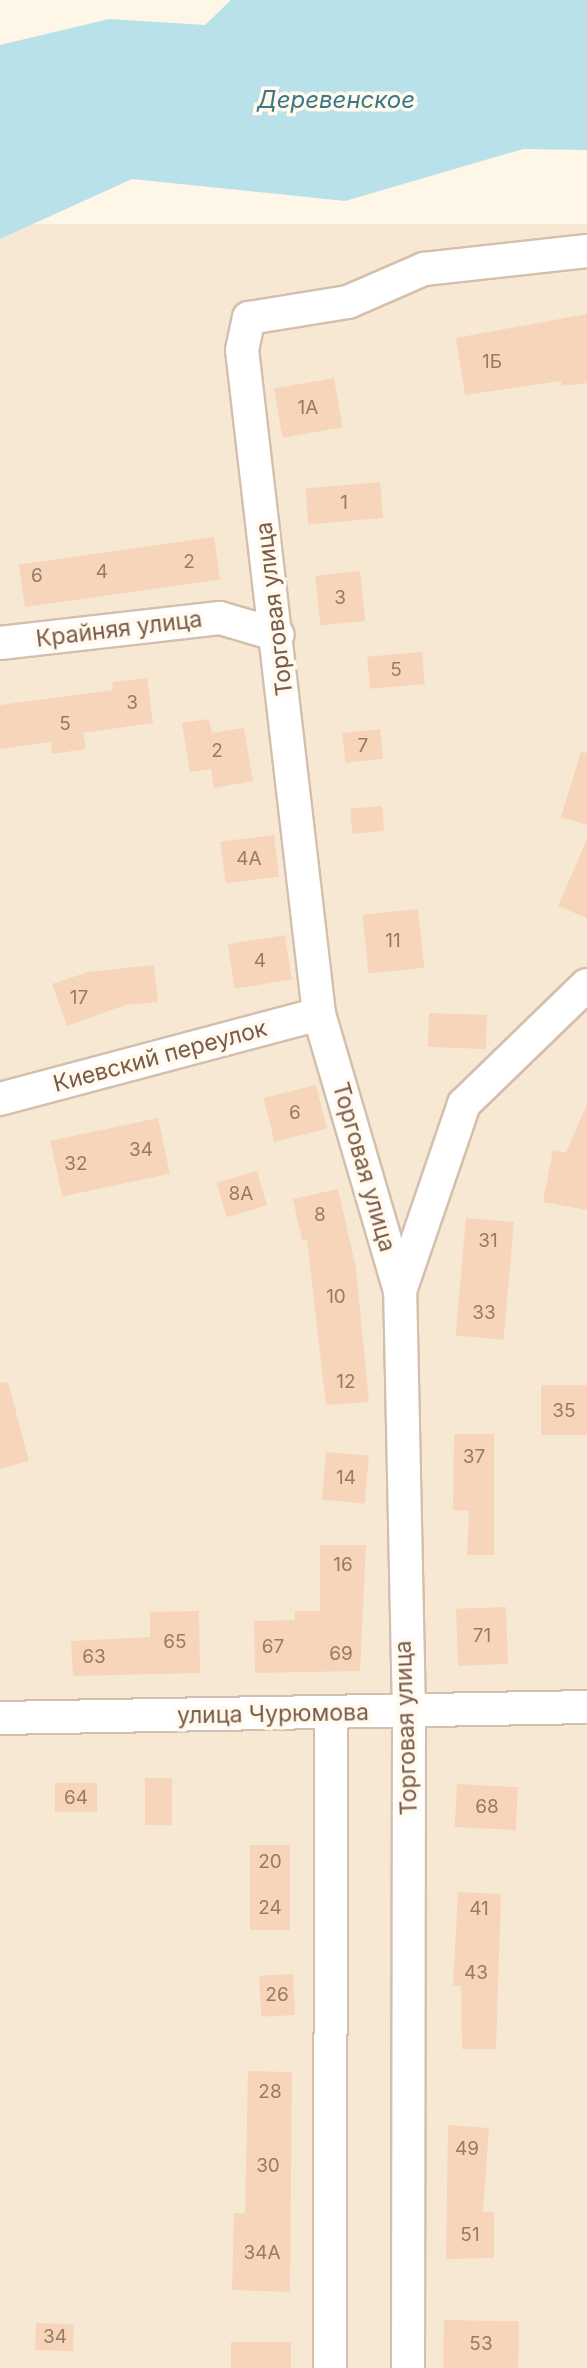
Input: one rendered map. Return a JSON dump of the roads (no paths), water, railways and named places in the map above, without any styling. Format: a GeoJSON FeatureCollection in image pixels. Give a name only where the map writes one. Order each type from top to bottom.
{"type":"FeatureCollection","features":[{"type":"Feature","properties":{"kind":"street","name":"Торговая улица"},"geometry":{"type":"LineString","coordinates":[[408,2368],[409,1713],[400,1291],[319,1014],[278,635],[242,350],[249,318],[348,302],[424,269],[587,251]]}},
{"type":"Feature","properties":{"kind":"street","name":"Крайняя улица"},"geometry":{"type":"LineString","coordinates":[[0,643],[220,618],[278,635]]}},
{"type":"Feature","properties":{"kind":"street"},"geometry":{"type":"LineString","coordinates":[[400,1291],[464,1104],[587,985]]}},
{"type":"Feature","properties":{"kind":"street","name":"Киевский переулок"},"geometry":{"type":"LineString","coordinates":[[0,1099],[319,1014]]}},
{"type":"Feature","properties":{"kind":"street","name":"улица Чурюмова"},"geometry":{"type":"LineString","coordinates":[[0,1718],[409,1713],[587,1707]]}},
{"type":"Feature","properties":{"kind":"street"},"geometry":{"type":"LineString","coordinates":[[330,2368],[331,1713]]}},
{"type":"Feature","properties":{"kind":"water","name":"Деревенское"},"geometry":{"type":"Polygon","coordinates":[[[231,0],[587,0],[587,150],[523,149],[345,201],[132,179],[0,239],[0,45],[109,19],[205,25],[231,0]]]}}]}
